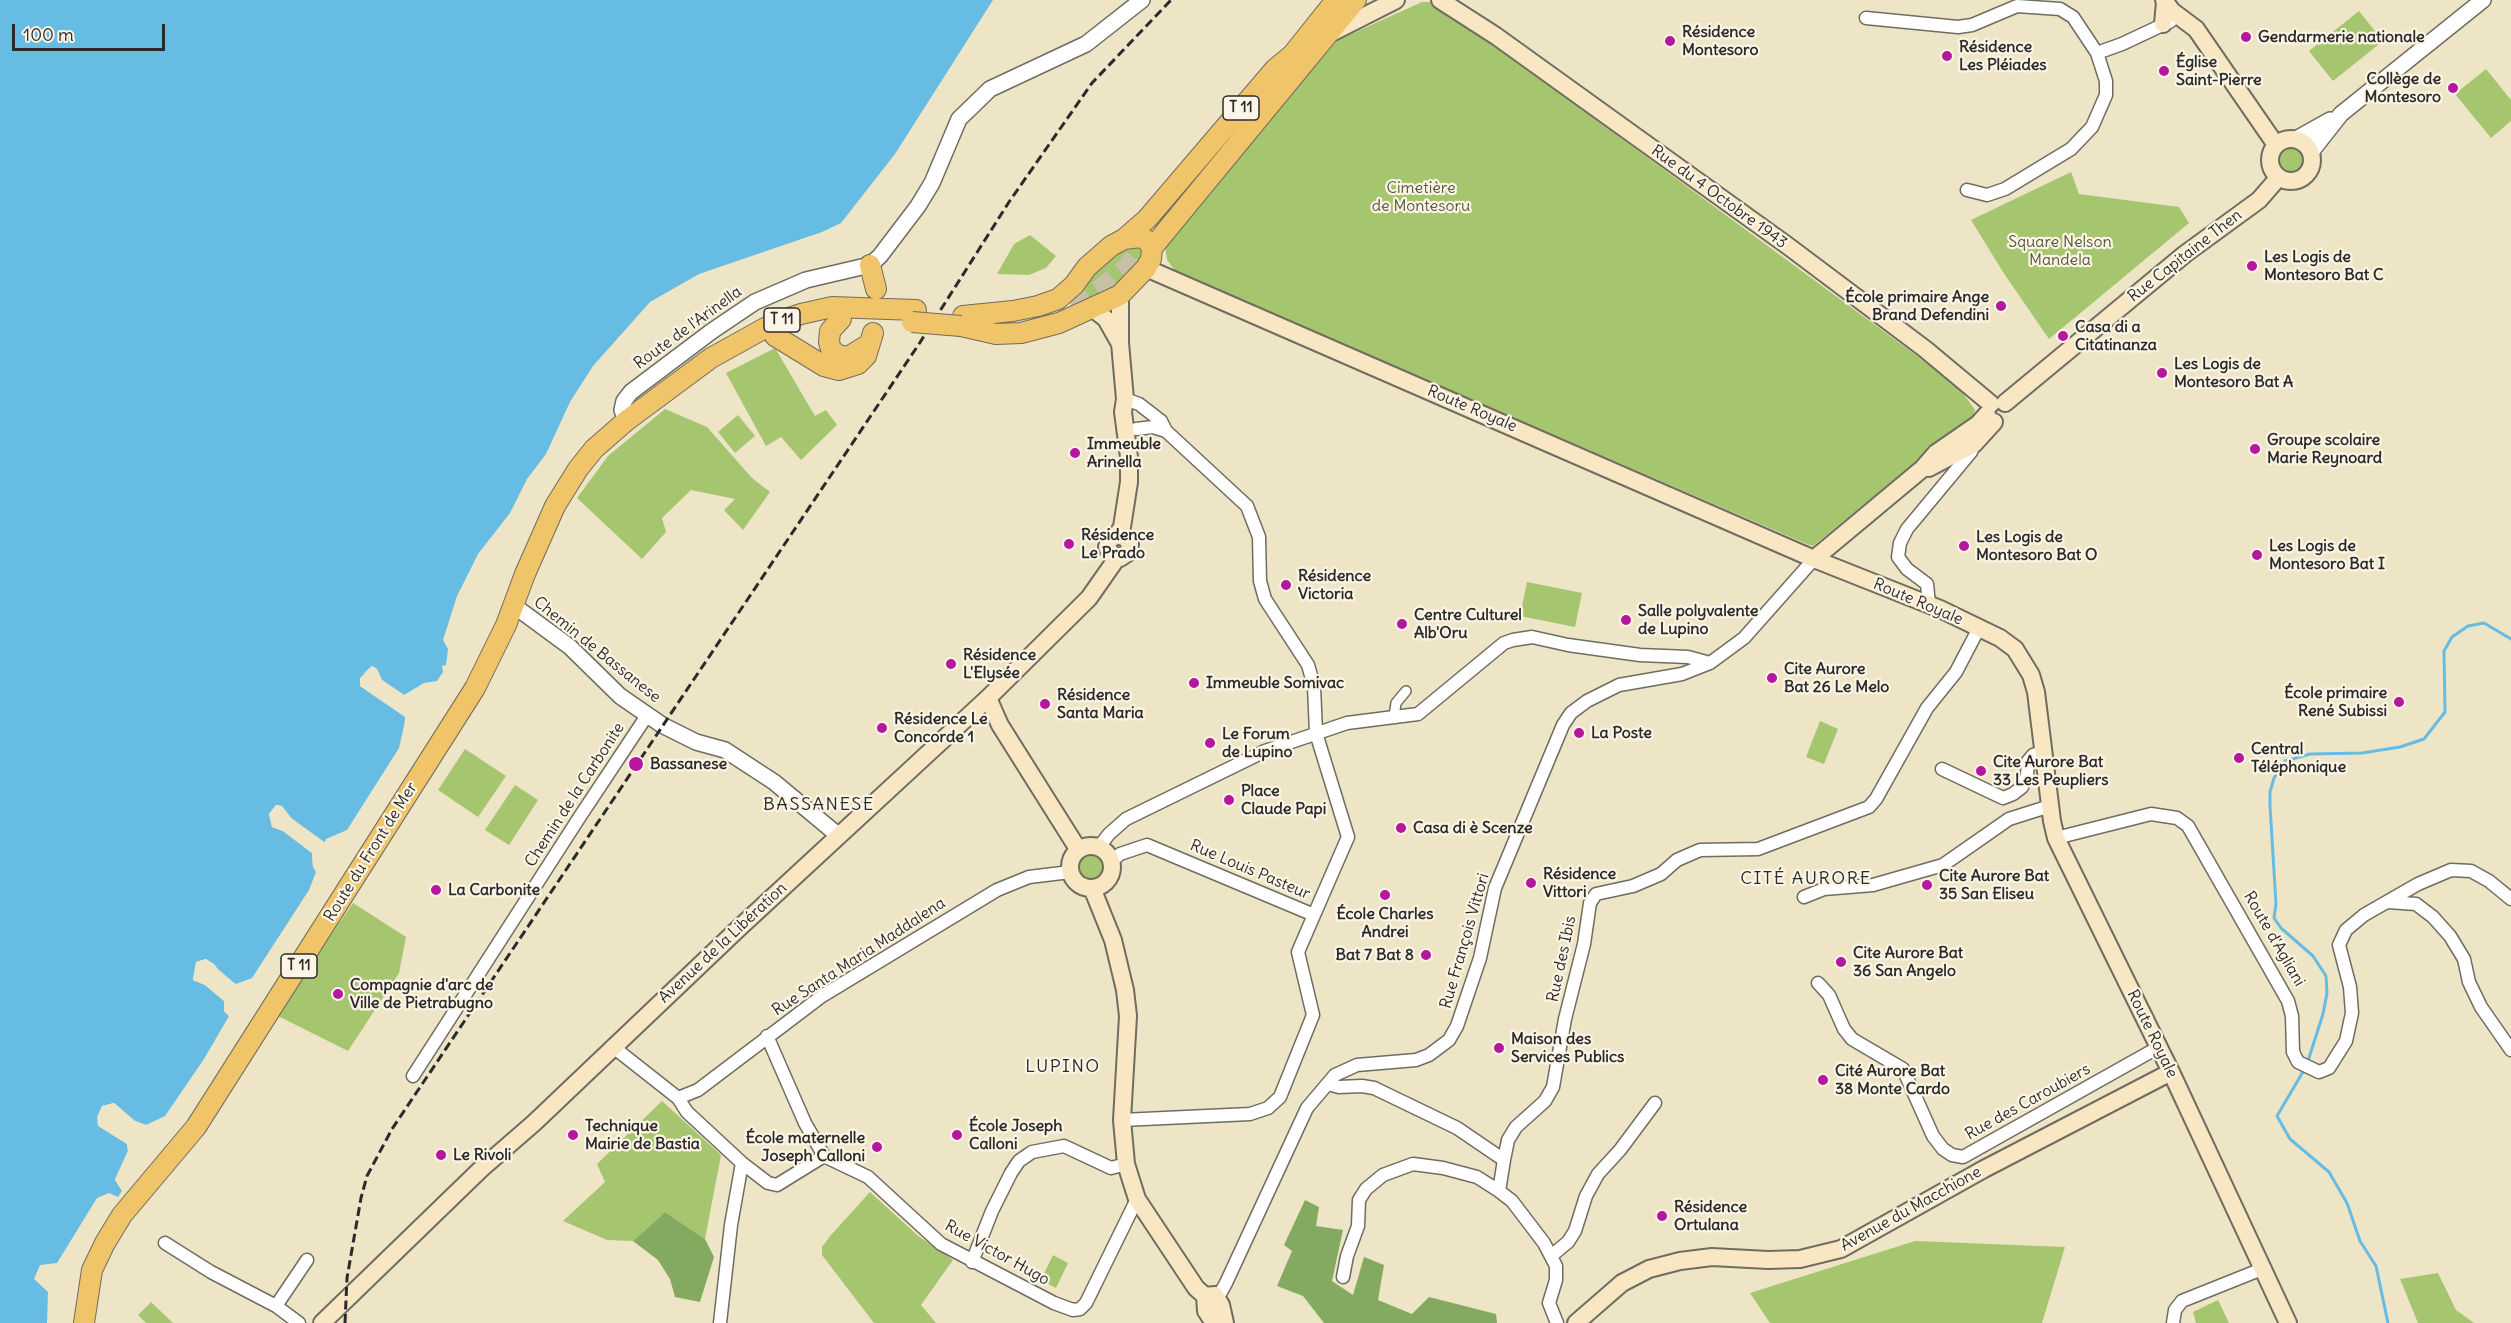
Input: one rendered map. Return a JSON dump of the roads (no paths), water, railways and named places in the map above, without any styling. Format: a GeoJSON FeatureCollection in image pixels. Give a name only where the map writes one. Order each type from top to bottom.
{"type":"FeatureCollection","features":[{"type":"Feature","properties":{"kind":"main road","name":"T 11"},"geometry":{"type":"LineString","coordinates":[[1150,239],[1265,113],[1336,0]]}},
{"type":"Feature","properties":{"kind":"main road","name":"T 11"},"geometry":{"type":"LineString","coordinates":[[1124,239],[1147,219],[1275,69],[1297,59],[1326,36],[1356,0]]}},
{"type":"Feature","properties":{"kind":"main road"},"geometry":{"type":"LineString","coordinates":[[1326,36],[1396,0]]}},
{"type":"Feature","properties":{"kind":"main road","name":"Rue du 4 Octobre 1943"},"geometry":{"type":"LineString","coordinates":[[1440,0],[1496,36],[1788,246],[1925,349],[1994,411]]}},
{"type":"Feature","properties":{"kind":"main road"},"geometry":{"type":"LineString","coordinates":[[2168,1],[2184,20],[2188,34],[2274,150],[2272,167],[2279,177],[2291,181],[2304,176],[2312,165],[2311,152],[2305,144],[2296,139],[2289,139],[2274,150]]}},
{"type":"Feature","properties":{"kind":"main road"},"geometry":{"type":"LineString","coordinates":[[2163,24],[2168,1]]}},
{"type":"Feature","properties":{"kind":"main road","name":"Rue Capitaine Then"},"geometry":{"type":"LineString","coordinates":[[1922,469],[1958,454],[1968,439],[1994,411],[2185,254],[2259,200],[2279,177]]}},
{"type":"Feature","properties":{"kind":"main road"},"geometry":{"type":"LineString","coordinates":[[1072,298],[1087,267],[1111,246],[1124,239],[1140,237],[1148,241],[1150,239],[1151,259],[1146,268],[1120,295],[1120,343],[1125,399],[1123,412],[1129,457],[1129,482],[1122,537]]}},
{"type":"Feature","properties":{"kind":"main road"},"geometry":{"type":"LineString","coordinates":[[870,265],[876,289]]}},
{"type":"Feature","properties":{"kind":"main road","name":"Route Royale"},"geometry":{"type":"LineString","coordinates":[[1146,268],[1814,559],[1916,601],[1929,604],[1979,628],[2015,649],[2031,675],[2036,693],[2056,838],[2171,1072],[2288,1323]]}},
{"type":"Feature","properties":{"kind":"main road"},"geometry":{"type":"LineString","coordinates":[[1072,298],[1074,292],[1079,301],[1106,319],[1120,343]]}},
{"type":"Feature","properties":{"kind":"main road","name":"Route du Front de Mer"},"geometry":{"type":"LineString","coordinates":[[962,321],[996,334],[1021,333],[1059,323],[1120,295]]}},
{"type":"Feature","properties":{"kind":"main road","name":"Route du Front de Mer"},"geometry":{"type":"LineString","coordinates":[[84,1322],[92,1270],[117,1224],[196,1127],[475,688],[498,643],[540,537],[565,488],[594,449],[666,390],[721,352],[774,323],[801,314],[832,307],[1013,324],[1047,317],[1072,298]]}},
{"type":"Feature","properties":{"kind":"main road","name":"Route du Front de Mer"},"geometry":{"type":"LineString","coordinates":[[666,390],[775,336],[804,325],[842,319],[914,316]]}},
{"type":"Feature","properties":{"kind":"main road"},"geometry":{"type":"LineString","coordinates":[[775,336],[824,366],[839,370],[858,364],[866,356],[873,336],[854,355],[838,356],[830,346],[829,337],[830,332],[842,319]]}},
{"type":"Feature","properties":{"kind":"main road"},"geometry":{"type":"LineString","coordinates":[[1122,537],[1138,494],[1142,428],[1125,399]]}},
{"type":"Feature","properties":{"kind":"main road","name":"Rue Capitaine Then"},"geometry":{"type":"LineString","coordinates":[[1814,559],[1922,469],[1936,453],[1968,439]]}},
{"type":"Feature","properties":{"kind":"main road"},"geometry":{"type":"LineString","coordinates":[[1842,536],[1840,556],[1846,572]]}},
{"type":"Feature","properties":{"kind":"main road","name":"Avenue de la Libération"},"geometry":{"type":"LineString","coordinates":[[322,1323],[402,1243],[534,1123],[612,1047],[988,698],[1089,598],[1117,558],[1124,557],[1129,552],[1130,544],[1122,537]]}},
{"type":"Feature","properties":{"kind":"main road"},"geometry":{"type":"LineString","coordinates":[[988,698],[1000,725],[1078,849]]}},
{"type":"Feature","properties":{"kind":"main road"},"geometry":{"type":"LineString","coordinates":[[973,712],[1000,725]]}},
{"type":"Feature","properties":{"kind":"main road"},"geometry":{"type":"LineString","coordinates":[[1085,846],[1099,847],[1109,856],[1111,862],[1112,868],[1108,880],[1092,888],[1078,884],[1070,872],[1071,859],[1078,849],[1085,846]]}},
{"type":"Feature","properties":{"kind":"main road"},"geometry":{"type":"LineString","coordinates":[[1092,888],[1113,940],[1125,990],[1128,1016],[1122,1120],[1125,1164],[1137,1199],[1196,1288],[1221,1305],[1225,1323]]}},
{"type":"Feature","properties":{"kind":"main road","name":"Avenue du Macchione"},"geometry":{"type":"LineString","coordinates":[[1576,1323],[1622,1283],[1649,1269],[1680,1261],[1713,1257],[1800,1259],[1841,1249],[1984,1168],[2171,1072]]}},
{"type":"Feature","properties":{"kind":"main road"},"geometry":{"type":"LineString","coordinates":[[1210,1296],[1206,1311],[1214,1323]]}},
{"type":"Feature","properties":{"kind":"street"},"geometry":{"type":"LineString","coordinates":[[870,265],[880,256],[918,206],[932,183],[959,119],[990,89],[1086,44],[1142,0]]}},
{"type":"Feature","properties":{"kind":"street"},"geometry":{"type":"LineString","coordinates":[[2296,139],[2341,114],[2483,0]]}},
{"type":"Feature","properties":{"kind":"street"},"geometry":{"type":"LineString","coordinates":[[1866,18],[1958,27],[1972,25],[2017,6],[2060,9],[2073,17],[2097,53],[2106,81],[2106,94],[2092,127],[2071,149],[2005,189],[1987,195],[1967,190]]}},
{"type":"Feature","properties":{"kind":"street"},"geometry":{"type":"LineString","coordinates":[[2097,53],[2173,20],[2184,20]]}},
{"type":"Feature","properties":{"kind":"street"},"geometry":{"type":"LineString","coordinates":[[2311,152],[2341,114]]}},
{"type":"Feature","properties":{"kind":"street","name":"Route de l'Arinella"},"geometry":{"type":"LineString","coordinates":[[626,422],[622,410],[624,401],[632,392],[712,331],[755,302],[806,280],[870,265]]}},
{"type":"Feature","properties":{"kind":"street"},"geometry":{"type":"LineString","coordinates":[[1125,399],[1139,404],[1161,421],[1166,431],[1247,506],[1259,537],[1260,581],[1265,599],[1308,665],[1314,686],[1316,733],[1348,837],[1314,915]]}},
{"type":"Feature","properties":{"kind":"street"},"geometry":{"type":"LineString","coordinates":[[1151,414],[1142,428],[1166,431]]}},
{"type":"Feature","properties":{"kind":"street"},"geometry":{"type":"LineString","coordinates":[[1929,604],[1927,584],[1907,569],[1898,557],[1900,543],[1907,529],[1971,452],[1968,439]]}},
{"type":"Feature","properties":{"kind":"street"},"geometry":{"type":"LineString","coordinates":[[1953,473],[1958,454]]}},
{"type":"Feature","properties":{"kind":"street","name":"Rue François Vittori"},"geometry":{"type":"LineString","coordinates":[[1210,1296],[1221,1292],[1226,1283],[1307,1107],[1335,1075],[1357,1065],[1416,1060],[1440,1048],[1453,1033],[1465,1007],[1480,958],[1495,888],[1563,725],[1571,713],[1587,701],[1619,685],[1682,674],[1710,663],[1744,638],[1814,559]]}},
{"type":"Feature","properties":{"kind":"street","name":"Chemin de Bassanese"},"geometry":{"type":"LineString","coordinates":[[513,605],[570,647],[620,696],[651,717],[696,742],[725,750],[774,782],[839,836]]}},
{"type":"Feature","properties":{"kind":"street","name":"Rue des Ibis"},"geometry":{"type":"LineString","coordinates":[[1499,1191],[1509,1140],[1516,1127],[1545,1101],[1553,1087],[1565,1019],[1584,944],[1590,903],[1596,894],[1633,886],[1661,874],[1677,860],[1700,850],[1758,849],[1869,807],[1876,799],[1927,708],[1956,672],[1979,628]]}},
{"type":"Feature","properties":{"kind":"street"},"geometry":{"type":"LineString","coordinates":[[1099,847],[1109,834],[1126,819],[1265,751],[1347,723],[1418,714],[1504,643],[1524,637],[1640,655],[1688,657],[1710,663]]}},
{"type":"Feature","properties":{"kind":"street"},"geometry":{"type":"LineString","coordinates":[[1395,717],[1396,703],[1406,691]]}},
{"type":"Feature","properties":{"kind":"street","name":"Chemin de la Carbonite"},"geometry":{"type":"LineString","coordinates":[[413,1076],[579,818],[644,720],[651,717]]}},
{"type":"Feature","properties":{"kind":"street"},"geometry":{"type":"LineString","coordinates":[[1942,769],[2003,798],[2022,787],[2027,776],[2028,761],[2033,755],[2043,752]]}},
{"type":"Feature","properties":{"kind":"street"},"geometry":{"type":"LineString","coordinates":[[1803,897],[1824,889],[1873,885],[1943,865],[2009,819],[2050,806]]}},
{"type":"Feature","properties":{"kind":"street","name":"Route d'Agliani"},"geometry":{"type":"LineString","coordinates":[[2056,838],[2151,814],[2171,816],[2187,826],[2288,1001],[2292,1016],[2293,1052],[2298,1062],[2319,1072],[2329,1068],[2346,1041],[2352,1013],[2350,987],[2339,945],[2342,937],[2364,915],[2418,884],[2451,870],[2471,871],[2489,881],[2511,899]]}},
{"type":"Feature","properties":{"kind":"street","name":"Rue Louis Pasteur"},"geometry":{"type":"LineString","coordinates":[[1111,862],[1120,854],[1147,845],[1314,915],[1299,952],[1313,1015],[1280,1097],[1268,1108],[1250,1114],[1122,1120]]}},
{"type":"Feature","properties":{"kind":"street","name":"Rue Santa Maria Maddalena"},"geometry":{"type":"LineString","coordinates":[[678,1098],[698,1090],[822,996],[997,891],[1029,877],[1070,872]]}},
{"type":"Feature","properties":{"kind":"street"},"geometry":{"type":"LineString","coordinates":[[2388,902],[2416,904],[2433,917],[2450,936],[2464,959],[2469,982],[2481,1007],[2511,1050]]}},
{"type":"Feature","properties":{"kind":"street","name":"Rue des Caroubiers"},"geometry":{"type":"LineString","coordinates":[[1818,983],[1829,995],[1844,1029],[1852,1039],[1903,1069],[1933,1136],[1942,1149],[1952,1155],[1963,1156],[2159,1047]]}},
{"type":"Feature","properties":{"kind":"street"},"geometry":{"type":"LineString","coordinates":[[612,1047],[678,1098],[687,1112],[742,1163],[768,1183],[777,1185],[824,1156],[805,1123],[767,1036]]}},
{"type":"Feature","properties":{"kind":"street"},"geometry":{"type":"LineString","coordinates":[[1328,1084],[1339,1087],[1374,1088],[1457,1128],[1504,1160]]}},
{"type":"Feature","properties":{"kind":"street"},"geometry":{"type":"LineString","coordinates":[[1551,1256],[1568,1242],[1575,1231],[1586,1196],[1598,1174],[1620,1150],[1655,1103]]}},
{"type":"Feature","properties":{"kind":"street"},"geometry":{"type":"LineString","coordinates":[[972,1262],[992,1210],[1011,1173],[1019,1161],[1032,1152],[1064,1146],[1111,1168],[1125,1164]]}},
{"type":"Feature","properties":{"kind":"street","name":"Rue Victor Hugo"},"geometry":{"type":"LineString","coordinates":[[824,1156],[868,1177],[941,1244],[972,1262],[1054,1303],[1073,1310],[1080,1309],[1086,1303],[1137,1199]]}},
{"type":"Feature","properties":{"kind":"street"},"geometry":{"type":"LineString","coordinates":[[720,1323],[730,1225],[742,1163]]}},
{"type":"Feature","properties":{"kind":"street"},"geometry":{"type":"LineString","coordinates":[[1343,1277],[1347,1256],[1358,1226],[1359,1200],[1366,1189],[1383,1175],[1413,1164],[1443,1168],[1478,1177],[1499,1191],[1512,1201],[1544,1243],[1556,1266],[1556,1280],[1549,1303],[1557,1323]]}},
{"type":"Feature","properties":{"kind":"street"},"geometry":{"type":"LineString","coordinates":[[165,1243],[212,1272],[276,1306],[299,1323]]}},
{"type":"Feature","properties":{"kind":"street"},"geometry":{"type":"LineString","coordinates":[[276,1306],[307,1260]]}},
{"type":"Feature","properties":{"kind":"street"},"geometry":{"type":"LineString","coordinates":[[2173,1323],[2175,1310],[2182,1302],[2262,1269]]}},
{"type":"Feature","properties":{"kind":"water"},"geometry":{"type":"Polygon","coordinates":[[[0,0],[993,0],[895,154],[841,223],[822,232],[699,274],[650,302],[593,366],[570,402],[546,454],[527,479],[510,513],[478,554],[457,596],[443,640],[448,649],[446,665],[442,666],[443,672],[437,681],[424,683],[404,695],[382,680],[377,669],[372,666],[365,672],[360,686],[406,717],[399,748],[347,830],[326,839],[324,843],[291,818],[282,806],[276,805],[269,814],[272,827],[283,831],[312,853],[313,867],[316,872],[309,890],[252,978],[236,984],[225,978],[214,964],[206,959],[196,962],[193,980],[205,985],[224,1001],[224,1011],[229,1016],[204,1059],[165,1116],[146,1125],[135,1121],[114,1103],[102,1106],[98,1125],[127,1144],[128,1151],[115,1179],[122,1191],[118,1197],[109,1193],[97,1198],[57,1263],[40,1265],[34,1279],[48,1292],[47,1323],[0,1323],[0,0]]]}},
{"type":"Feature","properties":{"kind":"waterway"},"geometry":{"type":"LineString","coordinates":[[2307,1064],[2323,1014],[2327,993],[2326,976],[2313,956],[2281,928],[2274,918],[2276,904],[2270,806],[2270,792],[2274,778],[2285,761],[2310,754],[2362,753],[2400,747],[2424,739],[2445,712],[2444,651],[2452,637],[2468,626],[2484,623],[2511,639]]}},
{"type":"Feature","properties":{"kind":"waterway"},"geometry":{"type":"LineString","coordinates":[[2304,1070],[2277,1116],[2290,1139],[2329,1172],[2347,1203],[2360,1241],[2376,1266],[2388,1323]]}},
{"type":"Feature","properties":{"kind":"tunnel"},"geometry":{"type":"LineString","coordinates":[[1072,307],[1099,290],[1126,268],[1151,235]]}},
{"type":"Feature","properties":{"kind":"railway"},"geometry":{"type":"LineString","coordinates":[[345,1323],[347,1278],[361,1198],[367,1176],[392,1129],[919,344],[1009,202],[1092,83],[1171,0]]}},
{"type":"Feature","properties":{"kind":"place","name":"Gendarmerie nationale"},"geometry":{"type":"Point","coordinates":[2246,37]}},
{"type":"Feature","properties":{"kind":"place","name":"Résidence Montesoro"},"geometry":{"type":"Point","coordinates":[1670,41]}},
{"type":"Feature","properties":{"kind":"place","name":"Résidence Les Pléiades"},"geometry":{"type":"Point","coordinates":[1947,56]}},
{"type":"Feature","properties":{"kind":"place","name":"Église Saint-Pierre"},"geometry":{"type":"Point","coordinates":[2164,71]}},
{"type":"Feature","properties":{"kind":"place","name":"Collège de Montesoro"},"geometry":{"type":"Point","coordinates":[2453,88]}},
{"type":"Feature","properties":{"kind":"place","name":"Les Logis de Montesoro Bat C"},"geometry":{"type":"Point","coordinates":[2252,266]}},
{"type":"Feature","properties":{"kind":"place","name":"École primaire Ange Brand Defendini"},"geometry":{"type":"Point","coordinates":[2001,306]}},
{"type":"Feature","properties":{"kind":"place","name":"Casa di a Citatinanza"},"geometry":{"type":"Point","coordinates":[2063,336]}},
{"type":"Feature","properties":{"kind":"place","name":"Les Logis de Montesoro Bat A"},"geometry":{"type":"Point","coordinates":[2162,373]}},
{"type":"Feature","properties":{"kind":"place","name":"Groupe scolaire Marie Reynoard"},"geometry":{"type":"Point","coordinates":[2255,449]}},
{"type":"Feature","properties":{"kind":"place","name":"Immeuble Arinella"},"geometry":{"type":"Point","coordinates":[1075,453]}},
{"type":"Feature","properties":{"kind":"place","name":"Résidence Le Prado"},"geometry":{"type":"Point","coordinates":[1069,544]}},
{"type":"Feature","properties":{"kind":"place","name":"Les Logis de Montesoro Bat O"},"geometry":{"type":"Point","coordinates":[1964,546]}},
{"type":"Feature","properties":{"kind":"place","name":"Les Logis de Montesoro Bat I"},"geometry":{"type":"Point","coordinates":[2257,555]}},
{"type":"Feature","properties":{"kind":"place","name":"Résidence Victoria"},"geometry":{"type":"Point","coordinates":[1286,585]}},
{"type":"Feature","properties":{"kind":"place","name":"Salle polyvalente de Lupino"},"geometry":{"type":"Point","coordinates":[1626,620]}},
{"type":"Feature","properties":{"kind":"place","name":"Centre Culturel Alb'Oru"},"geometry":{"type":"Point","coordinates":[1402,624]}},
{"type":"Feature","properties":{"kind":"place","name":"Résidence L'Elysée"},"geometry":{"type":"Point","coordinates":[951,664]}},
{"type":"Feature","properties":{"kind":"place","name":"Cite Aurore Bat 26 Le Melo"},"geometry":{"type":"Point","coordinates":[1772,678]}},
{"type":"Feature","properties":{"kind":"place","name":"Immeuble Somivac"},"geometry":{"type":"Point","coordinates":[1194,683]}},
{"type":"Feature","properties":{"kind":"place","name":"École primaire René Subissi"},"geometry":{"type":"Point","coordinates":[2399,702]}},
{"type":"Feature","properties":{"kind":"place","name":"Résidence Santa Maria"},"geometry":{"type":"Point","coordinates":[1045,704]}},
{"type":"Feature","properties":{"kind":"place","name":"Résidence Le Concorde 1"},"geometry":{"type":"Point","coordinates":[882,728]}},
{"type":"Feature","properties":{"kind":"place","name":"La Poste"},"geometry":{"type":"Point","coordinates":[1579,733]}},
{"type":"Feature","properties":{"kind":"place","name":"Le Forum de Lupino"},"geometry":{"type":"Point","coordinates":[1210,743]}},
{"type":"Feature","properties":{"kind":"place","name":"Central Téléphonique"},"geometry":{"type":"Point","coordinates":[2239,758]}},
{"type":"Feature","properties":{"kind":"place","name":"Bassanese"},"geometry":{"type":"Point","coordinates":[636,764]}},
{"type":"Feature","properties":{"kind":"place","name":"Cite Aurore Bat 33 Les Peupliers"},"geometry":{"type":"Point","coordinates":[1981,771]}},
{"type":"Feature","properties":{"kind":"place","name":"Place Claude Papi"},"geometry":{"type":"Point","coordinates":[1229,800]}},
{"type":"Feature","properties":{"kind":"place","name":"Casa di è Scenze"},"geometry":{"type":"Point","coordinates":[1401,828]}},
{"type":"Feature","properties":{"kind":"place","name":"Résidence Vittori"},"geometry":{"type":"Point","coordinates":[1531,883]}},
{"type":"Feature","properties":{"kind":"place","name":"Cite Aurore Bat 35 San Eliseu"},"geometry":{"type":"Point","coordinates":[1927,885]}},
{"type":"Feature","properties":{"kind":"place","name":"La Carbonite"},"geometry":{"type":"Point","coordinates":[436,890]}},
{"type":"Feature","properties":{"kind":"place","name":"École Charles Andrei"},"geometry":{"type":"Point","coordinates":[1385,895]}},
{"type":"Feature","properties":{"kind":"place","name":"Bat 7 Bat 8"},"geometry":{"type":"Point","coordinates":[1426,955]}},
{"type":"Feature","properties":{"kind":"place","name":"Cite Aurore Bat 36 San Angelo"},"geometry":{"type":"Point","coordinates":[1841,962]}},
{"type":"Feature","properties":{"kind":"place","name":"Compagnie d'arc de Ville de Pietrabugno"},"geometry":{"type":"Point","coordinates":[338,994]}},
{"type":"Feature","properties":{"kind":"place","name":"Maison des Services Publics"},"geometry":{"type":"Point","coordinates":[1499,1048]}},
{"type":"Feature","properties":{"kind":"place","name":"Cité Aurore Bat 38 Monte Cardo"},"geometry":{"type":"Point","coordinates":[1823,1080]}},
{"type":"Feature","properties":{"kind":"place","name":"Technique Mairie de Bastia"},"geometry":{"type":"Point","coordinates":[573,1135]}},
{"type":"Feature","properties":{"kind":"place","name":"École Joseph Calloni"},"geometry":{"type":"Point","coordinates":[957,1135]}},
{"type":"Feature","properties":{"kind":"place","name":"École maternelle Joseph Calloni"},"geometry":{"type":"Point","coordinates":[877,1147]}},
{"type":"Feature","properties":{"kind":"place","name":"Le Rivoli"},"geometry":{"type":"Point","coordinates":[441,1155]}},
{"type":"Feature","properties":{"kind":"place","name":"Résidence Ortulana"},"geometry":{"type":"Point","coordinates":[1662,1216]}},
{"type":"Feature","properties":{"kind":"district","name":"BASSANESE"},"geometry":{"type":"Point","coordinates":[819,805]}},
{"type":"Feature","properties":{"kind":"district","name":"CITÉ AURORE"},"geometry":{"type":"Point","coordinates":[1806,879]}},
{"type":"Feature","properties":{"kind":"district","name":"LUPINO"},"geometry":{"type":"Point","coordinates":[1063,1067]}},
{"type":"Feature","properties":{"kind":"park label","name":"Cimetière de Montesoru"},"geometry":{"type":"Point","coordinates":[1421,197]}},
{"type":"Feature","properties":{"kind":"park label","name":"Square Nelson Mandela"},"geometry":{"type":"Point","coordinates":[2060,251]}}]}
